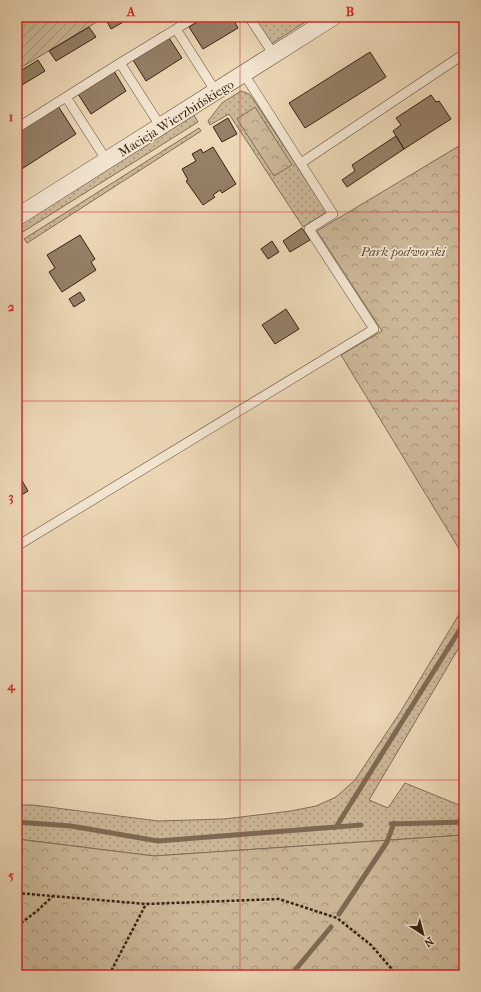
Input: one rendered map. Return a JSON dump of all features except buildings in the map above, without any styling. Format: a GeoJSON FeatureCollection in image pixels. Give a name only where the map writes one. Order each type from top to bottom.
{"type":"FeatureCollection","features":[{"type":"Feature","properties":{"kind":"street","name":"Macieja Wierzbińskiego"},"geometry":{"type":"LineString","coordinates":[[17,217],[274,56],[333,17]]}},
{"type":"Feature","properties":{"kind":"lane"},"geometry":{"type":"LineString","coordinates":[[17,128],[195,17]]}},
{"type":"Feature","properties":{"kind":"lane"},"geometry":{"type":"LineString","coordinates":[[249,17],[274,56]]}},
{"type":"Feature","properties":{"kind":"lane"},"geometry":{"type":"LineString","coordinates":[[176,29],[216,92]]}},
{"type":"Feature","properties":{"kind":"lane"},"geometry":{"type":"LineString","coordinates":[[300,163],[464,54]]}},
{"type":"Feature","properties":{"kind":"lane"},"geometry":{"type":"LineString","coordinates":[[120,63],[161,126]]}},
{"type":"Feature","properties":{"kind":"lane"},"geometry":{"type":"LineString","coordinates":[[17,546],[374,329],[309,229],[333,214],[244,74]]}},
{"type":"Feature","properties":{"kind":"lane"},"geometry":{"type":"LineString","coordinates":[[66,97],[107,160]]}},
{"type":"Feature","properties":{"kind":"path"},"geometry":{"type":"LineString","coordinates":[[17,893],[146,904],[279,899],[337,918],[371,944],[397,975]]}},
{"type":"Feature","properties":{"kind":"path"},"geometry":{"type":"LineString","coordinates":[[17,926],[54,896]]}},
{"type":"Feature","properties":{"kind":"path"},"geometry":{"type":"LineString","coordinates":[[110,975],[146,904]]}},
{"type":"Feature","properties":{"kind":"green space"},"geometry":{"type":"Polygon","coordinates":[[[17,17],[105,17],[17,70],[17,17]]]}},
{"type":"Feature","properties":{"kind":"green space"},"geometry":{"type":"Polygon","coordinates":[[[249,17],[313,17],[268,46],[249,17]]]}},
{"type":"Feature","properties":{"kind":"green space"},"geometry":{"type":"Polygon","coordinates":[[[241,91],[249,94],[253,99],[327,212],[303,227],[229,114],[210,125],[208,121],[222,103],[241,91]]]}},
{"type":"Feature","properties":{"kind":"green space"},"geometry":{"type":"Polygon","coordinates":[[[255,107],[292,165],[274,176],[237,119],[255,107]]]}},
{"type":"Feature","properties":{"kind":"green space"},"geometry":{"type":"Polygon","coordinates":[[[194,115],[198,122],[21,233],[18,226],[194,115]]]}},
{"type":"Feature","properties":{"kind":"green space"},"geometry":{"type":"Polygon","coordinates":[[[199,128],[201,131],[27,243],[24,239],[199,128]]]}},
{"type":"Feature","properties":{"kind":"green space","name":"Park podworski"},"geometry":{"type":"Polygon","coordinates":[[[464,143],[464,557],[341,355],[382,331],[317,231],[464,143]]]}},
{"type":"Feature","properties":{"kind":"green space"},"geometry":{"type":"Polygon","coordinates":[[[464,606],[464,639],[369,800],[388,808],[405,783],[464,807],[464,835],[154,856],[17,839],[17,805],[33,805],[158,821],[224,819],[291,811],[316,806],[336,797],[355,780],[401,711],[464,606]]]}},
{"type":"Feature","properties":{"kind":"green space"},"geometry":{"type":"Polygon","coordinates":[[[464,835],[464,975],[17,975],[17,839],[154,856],[464,835]]]}},
{"type":"Feature","properties":{"kind":"waterway"},"geometry":{"type":"LineString","coordinates":[[336,827],[464,623]]}},
{"type":"Feature","properties":{"kind":"waterway"},"geometry":{"type":"LineString","coordinates":[[17,822],[71,826],[158,841],[361,825]]}},
{"type":"Feature","properties":{"kind":"waterway"},"geometry":{"type":"LineString","coordinates":[[391,824],[464,822]]}},
{"type":"Feature","properties":{"kind":"waterway"},"geometry":{"type":"LineString","coordinates":[[339,914],[387,842],[394,823]]}},
{"type":"Feature","properties":{"kind":"waterway"},"geometry":{"type":"LineString","coordinates":[[291,975],[331,927]]}}]}
